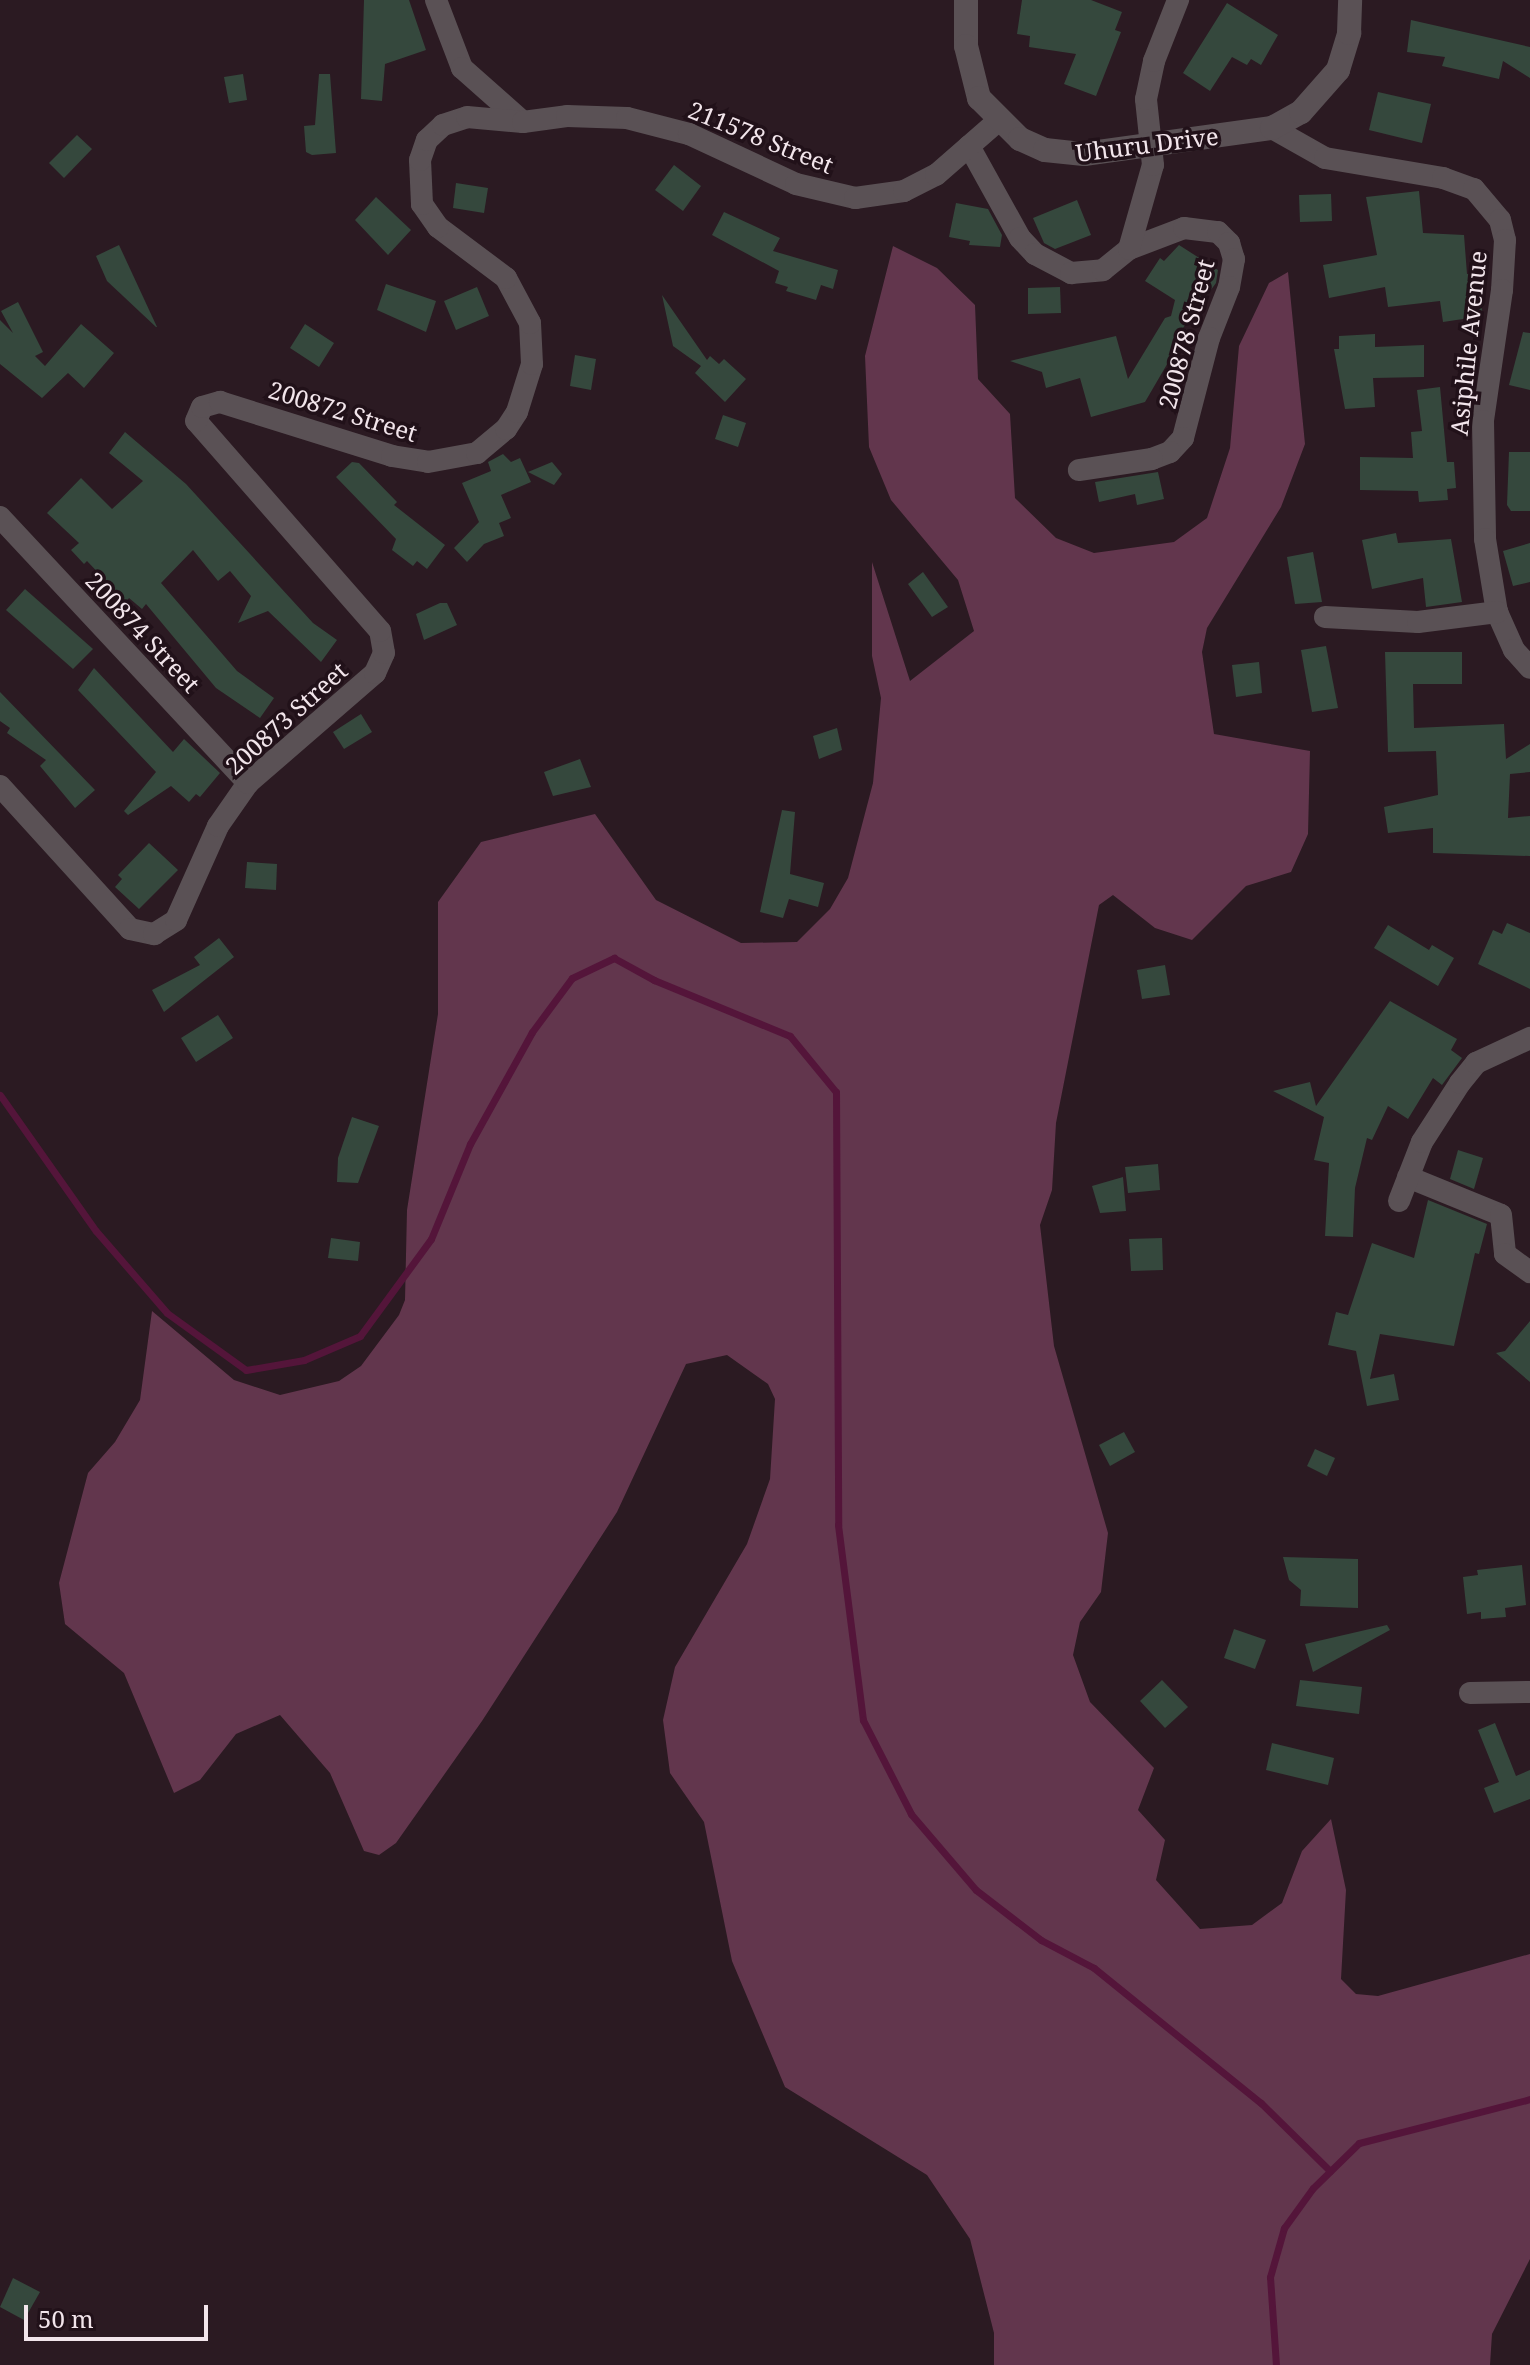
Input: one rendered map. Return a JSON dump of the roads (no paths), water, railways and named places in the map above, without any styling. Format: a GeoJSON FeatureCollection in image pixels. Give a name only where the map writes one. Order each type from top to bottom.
{"type":"FeatureCollection","features":[{"type":"Feature","properties":{"kind":"street"},"geometry":{"type":"LineString","coordinates":[[436,0],[462,68],[523,122]]}},
{"type":"Feature","properties":{"kind":"street","name":"Uhuru Drive"},"geometry":{"type":"LineString","coordinates":[[966,0],[970,71],[979,98],[1020,139],[1065,154],[1272,128],[1315,101],[1330,84],[1344,56],[1350,0]]}},
{"type":"Feature","properties":{"kind":"street"},"geometry":{"type":"LineString","coordinates":[[969,146],[1007,217],[1035,254],[1087,275],[1116,262],[1129,249],[1149,184],[1151,145],[1146,99],[1154,61],[1178,0]]}},
{"type":"Feature","properties":{"kind":"street","name":"211578 Street"},"geometry":{"type":"LineString","coordinates":[[481,117],[523,122],[602,117],[658,124],[796,184],[855,198],[904,191],[936,175],[999,120]]}},
{"type":"Feature","properties":{"kind":"street","name":"200872 Street"},"geometry":{"type":"LineString","coordinates":[[196,421],[202,407],[220,402],[392,456],[428,462],[477,453],[506,429],[517,412],[532,364],[525,309],[497,270],[438,227],[419,190],[420,160],[427,140],[453,120],[481,117]]}},
{"type":"Feature","properties":{"kind":"street","name":"Asiphile Avenue"},"geometry":{"type":"LineString","coordinates":[[1272,128],[1325,158],[1443,178],[1474,189],[1500,220],[1505,240],[1502,290],[1483,421],[1485,539],[1497,612],[1514,650],[1530,668]]}},
{"type":"Feature","properties":{"kind":"street","name":"200878 Street"},"geometry":{"type":"LineString","coordinates":[[1079,470],[1152,459],[1170,452],[1183,438],[1232,271],[1229,243],[1218,232],[1184,228],[1129,249]]}},
{"type":"Feature","properties":{"kind":"street","name":"200873 Street"},"geometry":{"type":"LineString","coordinates":[[0,786],[96,896],[130,929],[154,934],[171,925],[187,901],[218,826],[248,783],[375,673],[384,642],[196,421]]}},
{"type":"Feature","properties":{"kind":"street","name":"200874 Street"},"geometry":{"type":"LineString","coordinates":[[0,517],[248,783]]}},
{"type":"Feature","properties":{"kind":"street"},"geometry":{"type":"LineString","coordinates":[[1325,617],[1418,622],[1497,612]]}},
{"type":"Feature","properties":{"kind":"street"},"geometry":{"type":"LineString","coordinates":[[1399,1201],[1422,1142],[1476,1063],[1530,1038]]}},
{"type":"Feature","properties":{"kind":"street"},"geometry":{"type":"LineString","coordinates":[[1408,1177],[1501,1215],[1505,1254],[1530,1272]]}},
{"type":"Feature","properties":{"kind":"street"},"geometry":{"type":"LineString","coordinates":[[1470,1693],[1530,1692]]}},
{"type":"Feature","properties":{"kind":"waterway"},"geometry":{"type":"LineString","coordinates":[[0,1095],[96,1231],[167,1313],[246,1370],[304,1360],[360,1336],[431,1239],[470,1144],[532,1032],[572,978],[614,958],[654,980],[790,1036],[836,1092],[838,1525],[863,1720],[911,1814],[976,1890],[1041,1940],[1094,1968],[1261,2103],[1330,2171]]}},
{"type":"Feature","properties":{"kind":"waterway"},"geometry":{"type":"LineString","coordinates":[[1276,2365],[1270,2277],[1284,2228],[1313,2188],[1359,2143],[1530,2099]]}}]}
